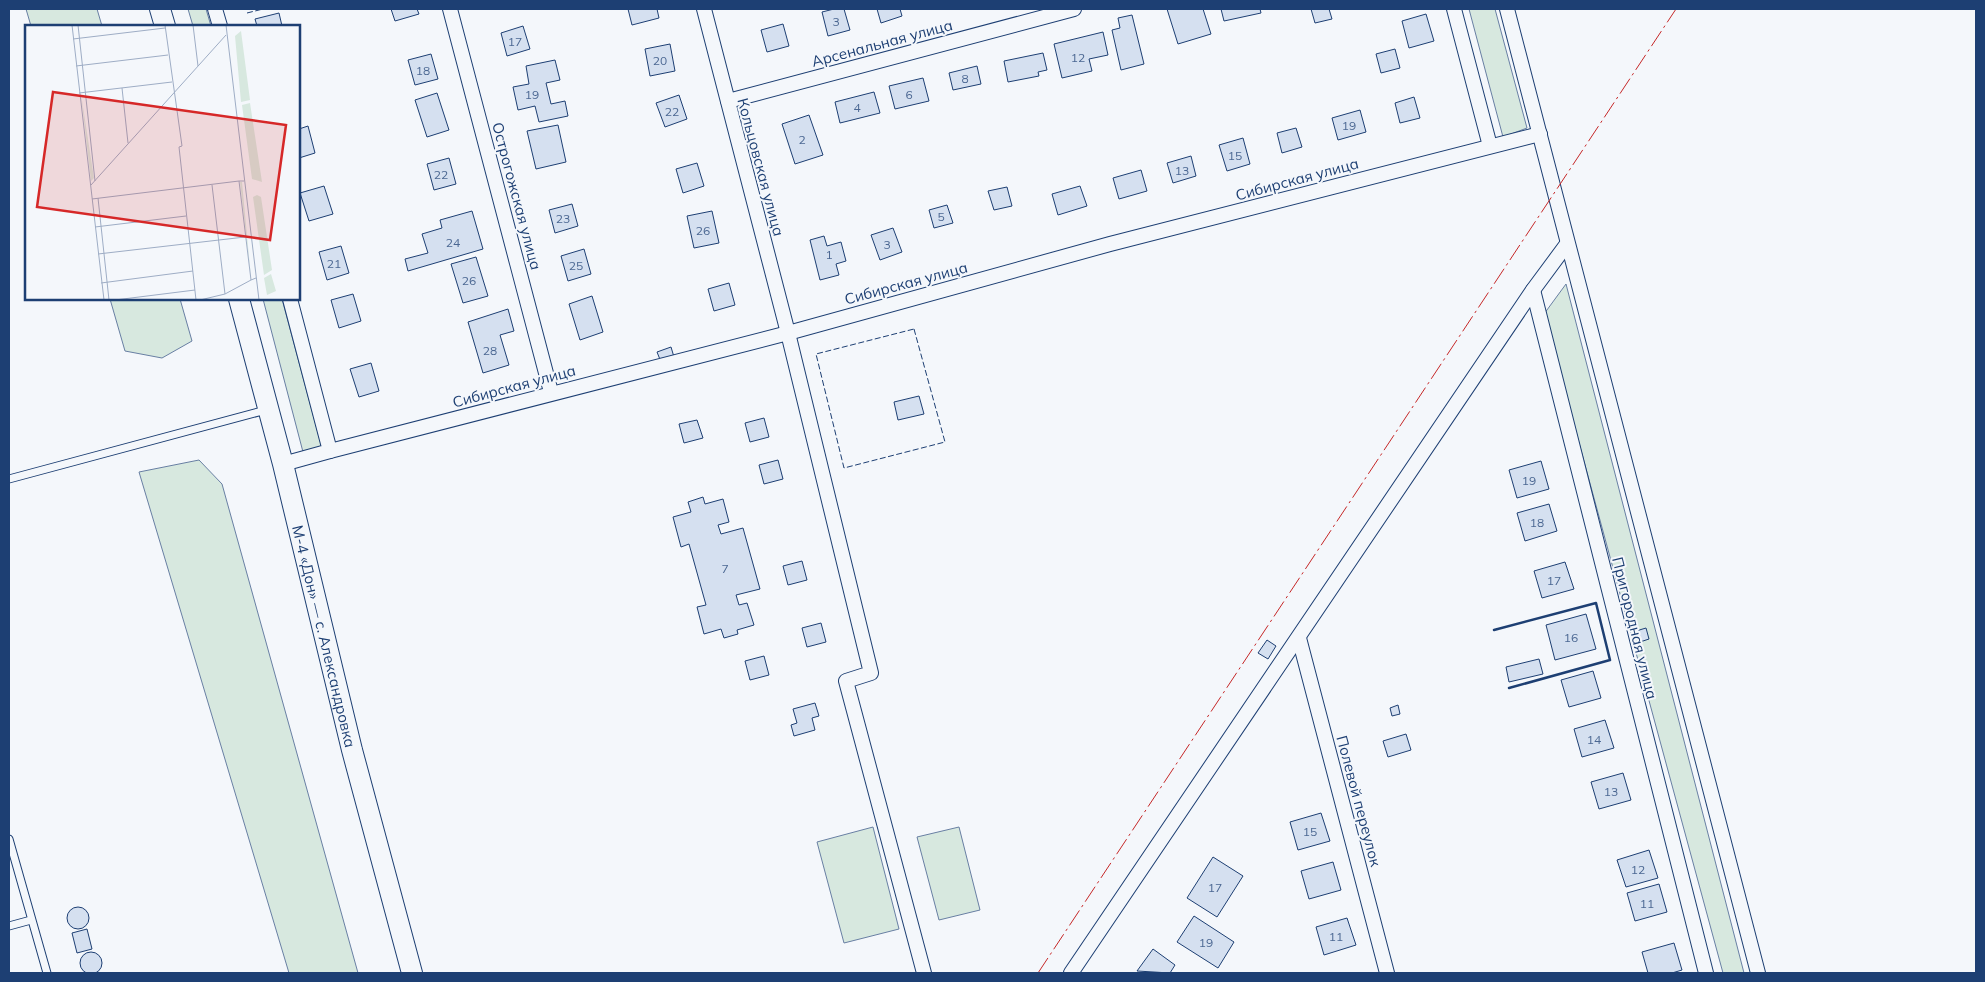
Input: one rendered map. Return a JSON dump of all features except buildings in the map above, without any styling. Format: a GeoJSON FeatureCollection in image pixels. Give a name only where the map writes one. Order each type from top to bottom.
{"type":"FeatureCollection","features":[{"type":"Feature","properties":{"kind":"main road"},"geometry":{"type":"LineString","coordinates":[[160,9],[165,25]]}},
{"type":"Feature","properties":{"kind":"main road","name":"М-4 «Дон» — с. Александровка"},"geometry":{"type":"LineString","coordinates":[[239,300],[283,464],[352,750],[412,973]]}},
{"type":"Feature","properties":{"kind":"street"},"geometry":{"type":"LineString","coordinates":[[215,9],[220,25]]}},
{"type":"Feature","properties":{"kind":"street","name":"Острогожская улица"},"geometry":{"type":"LineString","coordinates":[[450,9],[551,392]]}},
{"type":"Feature","properties":{"kind":"street","name":"Кольцовская улица"},"geometry":{"type":"LineString","coordinates":[[704,9],[788,332],[871,673],[846,681],[924,973]]}},
{"type":"Feature","properties":{"kind":"street","name":"Арсенальная улица"},"geometry":{"type":"LineString","coordinates":[[728,101],[1074,9]]}},
{"type":"Feature","properties":{"kind":"street"},"geometry":{"type":"LineString","coordinates":[[1454,9],[1490,146]]}},
{"type":"Feature","properties":{"kind":"street"},"geometry":{"type":"LineString","coordinates":[[1508,9],[1567,244],[1758,973]]}},
{"type":"Feature","properties":{"kind":"street","name":"Сибирская улица"},"geometry":{"type":"LineString","coordinates":[[283,464],[551,392],[788,332],[1110,244],[1540,134]]}},
{"type":"Feature","properties":{"kind":"street"},"geometry":{"type":"LineString","coordinates":[[1071,973],[1299,638],[1532,290],[1567,244]]}},
{"type":"Feature","properties":{"kind":"street","name":"Пригородная улица"},"geometry":{"type":"LineString","coordinates":[[1532,290],[1706,973]]}},
{"type":"Feature","properties":{"kind":"street"},"geometry":{"type":"LineString","coordinates":[[290,300],[330,451]]}},
{"type":"Feature","properties":{"kind":"street","name":"Полевой переулок"},"geometry":{"type":"LineString","coordinates":[[1299,638],[1387,973]]}},
{"type":"Feature","properties":{"kind":"lane"},"geometry":{"type":"LineString","coordinates":[[9,478],[268,409]]}},
{"type":"Feature","properties":{"kind":"lane"},"geometry":{"type":"LineString","coordinates":[[9,839],[47,973]]}},
{"type":"Feature","properties":{"kind":"lane"},"geometry":{"type":"LineString","coordinates":[[9,926],[31,920]]}},
{"type":"Feature","properties":{"kind":"shaded area"},"geometry":{"type":"Polygon","coordinates":[[[26,9],[97,9],[102,25],[31,25],[26,9]]]}},
{"type":"Feature","properties":{"kind":"shaded area"},"geometry":{"type":"Polygon","coordinates":[[[188,9],[206,9],[211,25],[193,25],[188,9]]]}},
{"type":"Feature","properties":{"kind":"shaded area"},"geometry":{"type":"Polygon","coordinates":[[[1469,9],[1495,9],[1527,128],[1503,137],[1469,9]]]}},
{"type":"Feature","properties":{"kind":"shaded area"},"geometry":{"type":"Polygon","coordinates":[[[1566,284],[1744,973],[1723,973],[1544,314],[1566,284]]]}},
{"type":"Feature","properties":{"kind":"shaded area"},"geometry":{"type":"Polygon","coordinates":[[[110,300],[180,300],[192,341],[162,358],[125,351],[110,300]]]}},
{"type":"Feature","properties":{"kind":"shaded area"},"geometry":{"type":"Polygon","coordinates":[[[263,300],[282,300],[322,448],[303,452],[263,300]]]}},
{"type":"Feature","properties":{"kind":"shaded area"},"geometry":{"type":"Polygon","coordinates":[[[199,460],[222,484],[358,973],[289,973],[139,472],[199,460]]]}},
{"type":"Feature","properties":{"kind":"shaded area"},"geometry":{"type":"Polygon","coordinates":[[[873,827],[899,929],[844,943],[817,842],[873,827]]]}},
{"type":"Feature","properties":{"kind":"shaded area"},"geometry":{"type":"Polygon","coordinates":[[[959,827],[980,910],[939,920],[917,837],[959,827]]]}},
{"type":"Feature","properties":{"kind":"fence"},"geometry":{"type":"LineString","coordinates":[[247,13],[263,9]]}},
{"type":"Feature","properties":{"kind":"fence"},"geometry":{"type":"LineString","coordinates":[[914,329],[945,442],[844,468],[816,354],[914,329]]}},
{"type":"Feature","properties":{"kind":"wall"},"geometry":{"type":"LineString","coordinates":[[1494,630],[1596,603],[1610,660],[1509,688]]}},
{"type":"Feature","properties":{"kind":"power"},"geometry":{"type":"LineString","coordinates":[[1038,973],[1676,9]]}}]}
